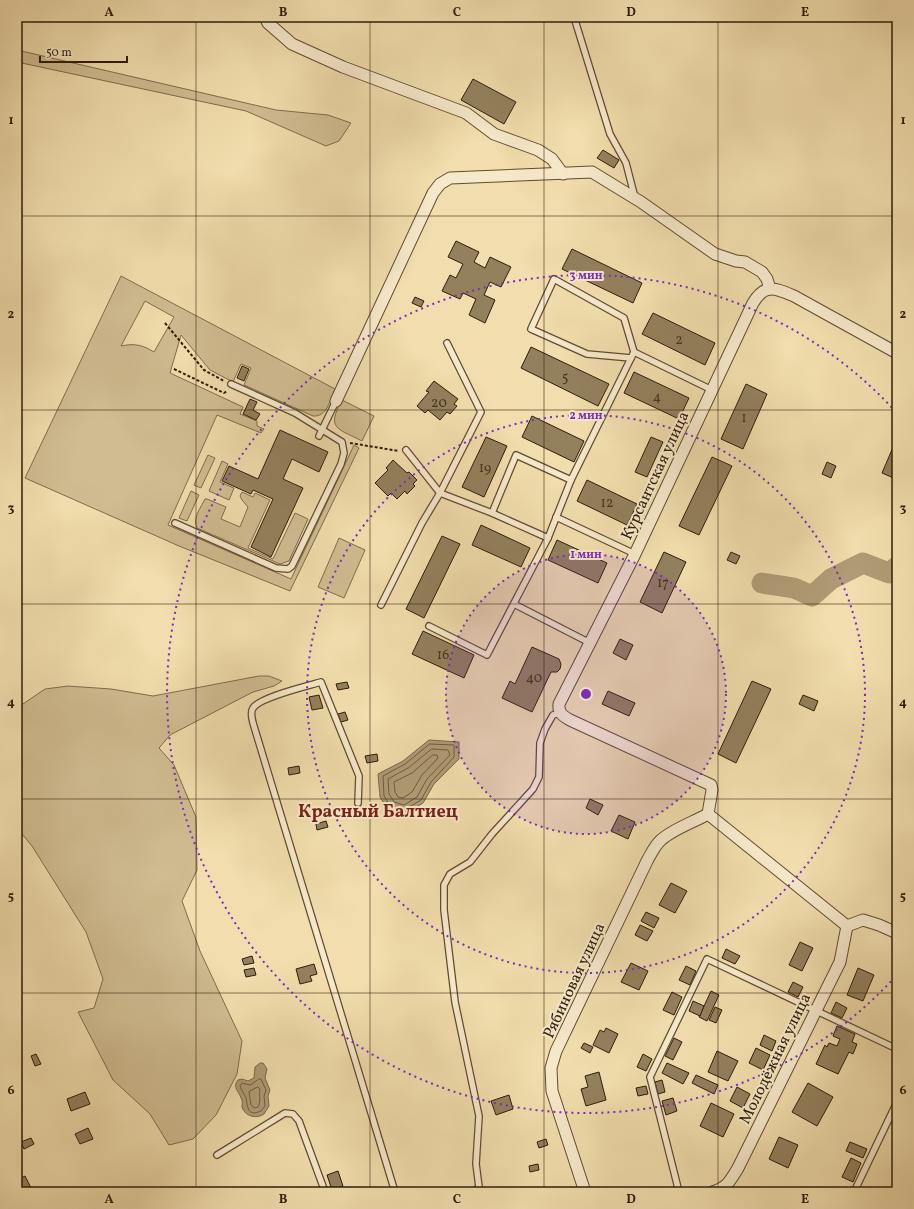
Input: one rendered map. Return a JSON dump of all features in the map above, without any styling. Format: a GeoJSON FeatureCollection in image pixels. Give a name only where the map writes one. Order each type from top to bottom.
{"type":"FeatureCollection","features":[{"type":"Feature","properties":{"kind":"street"},"geometry":{"type":"LineString","coordinates":[[265,17],[268,23],[292,44],[343,67],[466,113],[494,134],[538,150],[552,159],[563,174]]}},
{"type":"Feature","properties":{"kind":"street"},"geometry":{"type":"LineString","coordinates":[[336,401],[433,193],[440,184],[450,178],[464,176],[592,172],[635,198],[715,254],[736,262],[745,262],[762,272],[767,279],[767,290],[777,289],[794,296],[897,353]]}},
{"type":"Feature","properties":{"kind":"street","name":"Курсантская улица"},"geometry":{"type":"LineString","coordinates":[[560,712],[558,709],[559,704],[635,554],[753,303],[758,295],[767,290]]}},
{"type":"Feature","properties":{"kind":"street"},"geometry":{"type":"LineString","coordinates":[[560,712],[570,720],[711,785],[712,790],[708,814],[847,926],[864,920],[897,933]]}},
{"type":"Feature","properties":{"kind":"street","name":"Рябиновая улица"},"geometry":{"type":"LineString","coordinates":[[585,1192],[553,1098],[551,1068],[556,1051],[647,860],[654,849],[660,840],[708,814]]}},
{"type":"Feature","properties":{"kind":"street","name":"Молодёжная улица"},"geometry":{"type":"LineString","coordinates":[[712,1192],[728,1185],[738,1168],[840,962],[847,926]]}},
{"type":"Feature","properties":{"kind":"lane"},"geometry":{"type":"LineString","coordinates":[[574,17],[610,134],[626,163],[635,198]]}},
{"type":"Feature","properties":{"kind":"lane"},"geometry":{"type":"LineString","coordinates":[[630,358],[587,354],[531,329],[554,279],[624,318],[634,352],[712,390]]}},
{"type":"Feature","properties":{"kind":"lane"},"geometry":{"type":"LineString","coordinates":[[381,605],[422,523],[440,493],[481,412],[447,343]]}},
{"type":"Feature","properties":{"kind":"lane"},"geometry":{"type":"LineString","coordinates":[[429,626],[487,656],[548,538],[571,480],[634,352]]}},
{"type":"Feature","properties":{"kind":"lane"},"geometry":{"type":"LineString","coordinates":[[175,523],[276,568],[288,569],[292,566],[341,464],[344,453],[342,442],[295,413],[231,384]]}},
{"type":"Feature","properties":{"kind":"lane"},"geometry":{"type":"LineString","coordinates":[[319,436],[336,401]]}},
{"type":"Feature","properties":{"kind":"lane"},"geometry":{"type":"LineString","coordinates":[[406,450],[440,493],[492,513],[548,538]]}},
{"type":"Feature","properties":{"kind":"lane"},"geometry":{"type":"LineString","coordinates":[[492,513],[516,455],[571,480]]}},
{"type":"Feature","properties":{"kind":"lane"},"geometry":{"type":"LineString","coordinates":[[556,517],[635,554]]}},
{"type":"Feature","properties":{"kind":"lane"},"geometry":{"type":"LineString","coordinates":[[514,604],[590,643]]}},
{"type":"Feature","properties":{"kind":"lane"},"geometry":{"type":"LineString","coordinates":[[358,803],[359,776],[321,682],[264,699],[254,707],[251,714],[255,731],[395,1192]]}},
{"type":"Feature","properties":{"kind":"lane"},"geometry":{"type":"LineString","coordinates":[[473,1192],[479,1189],[476,1164],[479,1116],[455,1002],[444,910],[444,885],[450,874],[470,862],[492,834],[533,789],[539,777],[540,743],[545,729],[553,715],[560,712]]}},
{"type":"Feature","properties":{"kind":"lane"},"geometry":{"type":"LineString","coordinates":[[679,1192],[650,1077],[707,959],[897,1049]]}},
{"type":"Feature","properties":{"kind":"lane"},"geometry":{"type":"LineString","coordinates":[[854,1192],[897,1102]]}},
{"type":"Feature","properties":{"kind":"lane"},"geometry":{"type":"LineString","coordinates":[[217,1155],[285,1113],[293,1114],[299,1121],[325,1192]]}},
{"type":"Feature","properties":{"kind":"path"},"geometry":{"type":"LineString","coordinates":[[165,323],[204,370],[231,384],[224,394],[174,369]]}},
{"type":"Feature","properties":{"kind":"path"},"geometry":{"type":"LineString","coordinates":[[343,445],[351,443],[396,452],[406,450]]}},
{"type":"Feature","properties":{"kind":"shaded area"},"geometry":{"type":"Polygon","coordinates":[[[17,50],[276,110],[328,115],[351,123],[339,141],[326,146],[246,111],[17,62],[17,50]]]}},
{"type":"Feature","properties":{"kind":"shaded area"},"geometry":{"type":"Polygon","coordinates":[[[121,276],[335,389],[330,403],[325,411],[318,416],[313,416],[244,385],[251,368],[241,364],[233,382],[210,370],[181,335],[170,373],[243,407],[240,414],[257,421],[257,426],[264,429],[261,433],[217,415],[168,525],[291,579],[354,445],[359,448],[290,591],[179,546],[25,478],[121,276]],[[145,301],[121,346],[138,345],[154,352],[174,317],[145,301]]]}},
{"type":"Feature","properties":{"kind":"shaded area"},"geometry":{"type":"Polygon","coordinates":[[[342,400],[374,416],[362,441],[340,430],[335,422],[337,410],[342,400]]]}},
{"type":"Feature","properties":{"kind":"shaded area"},"geometry":{"type":"Polygon","coordinates":[[[208,455],[215,458],[201,488],[194,485],[208,455]]]}},
{"type":"Feature","properties":{"kind":"shaded area"},"geometry":{"type":"Polygon","coordinates":[[[222,461],[228,464],[220,482],[234,488],[229,500],[209,491],[222,461]]]}},
{"type":"Feature","properties":{"kind":"shaded area"},"geometry":{"type":"Polygon","coordinates":[[[191,491],[199,495],[187,521],[179,518],[191,491]]]}},
{"type":"Feature","properties":{"kind":"shaded area"},"geometry":{"type":"Polygon","coordinates":[[[242,492],[253,497],[255,493],[270,500],[248,548],[273,559],[295,513],[308,519],[289,561],[280,564],[197,528],[196,517],[205,499],[226,507],[221,519],[240,527],[248,507],[240,496],[242,492]]]}},
{"type":"Feature","properties":{"kind":"shaded area"},"geometry":{"type":"Polygon","coordinates":[[[339,538],[365,550],[344,598],[318,587],[339,538]]]}},
{"type":"Feature","properties":{"kind":"shaded area"},"geometry":{"type":"Polygon","coordinates":[[[259,676],[269,676],[282,681],[274,686],[253,692],[170,735],[159,748],[174,765],[196,817],[197,870],[182,901],[200,951],[242,1041],[237,1074],[216,1115],[193,1139],[169,1145],[150,1114],[113,1080],[78,1012],[94,1008],[103,979],[86,932],[32,846],[17,828],[17,708],[45,689],[68,686],[111,689],[153,696],[259,676]]]}},
{"type":"Feature","properties":{"kind":"water"},"geometry":{"type":"Polygon","coordinates":[[[429,740],[459,742],[459,759],[434,784],[423,803],[405,814],[388,810],[380,797],[378,774],[403,761],[429,740]]]}},
{"type":"Feature","properties":{"kind":"water"},"geometry":{"type":"Polygon","coordinates":[[[260,1063],[263,1063],[267,1069],[265,1078],[270,1090],[268,1096],[269,1106],[264,1114],[255,1117],[248,1115],[242,1107],[242,1100],[236,1089],[236,1083],[238,1080],[242,1079],[248,1081],[254,1078],[255,1067],[260,1063]]]}},
{"type":"Feature","properties":{"kind":"building"},"geometry":{"type":"Polygon","coordinates":[[[473,79],[516,102],[504,124],[461,100],[473,79]]]}},
{"type":"Feature","properties":{"kind":"building"},"geometry":{"type":"Polygon","coordinates":[[[603,150],[619,160],[614,168],[597,158],[603,150]]]}},
{"type":"Feature","properties":{"kind":"building"},"geometry":{"type":"Polygon","coordinates":[[[456,241],[479,252],[474,262],[485,268],[490,257],[511,267],[501,287],[490,282],[484,295],[495,300],[485,323],[469,315],[476,299],[463,293],[460,299],[442,291],[450,275],[456,278],[463,264],[448,257],[456,241]]]}},
{"type":"Feature","properties":{"kind":"building"},"geometry":{"type":"Polygon","coordinates":[[[572,249],[642,283],[633,303],[562,269],[572,249]]]}},
{"type":"Feature","properties":{"kind":"building"},"geometry":{"type":"Polygon","coordinates":[[[415,297],[424,301],[421,307],[412,303],[415,297]]]}},
{"type":"Feature","properties":{"kind":"building"},"geometry":{"type":"Polygon","coordinates":[[[653,313],[715,343],[705,365],[642,334],[653,313]]]}},
{"type":"Feature","properties":{"kind":"building"},"geometry":{"type":"Polygon","coordinates":[[[531,347],[609,384],[598,406],[521,368],[531,347]]]}},
{"type":"Feature","properties":{"kind":"building"},"geometry":{"type":"Polygon","coordinates":[[[242,366],[249,369],[244,381],[237,378],[242,366]]]}},
{"type":"Feature","properties":{"kind":"building"},"geometry":{"type":"Polygon","coordinates":[[[634,372],[689,398],[679,419],[624,393],[634,372]]]}},
{"type":"Feature","properties":{"kind":"building"},"geometry":{"type":"Polygon","coordinates":[[[434,381],[458,399],[454,404],[457,406],[450,414],[447,412],[440,420],[428,410],[425,413],[417,406],[429,392],[426,391],[434,381]]]}},
{"type":"Feature","properties":{"kind":"building"},"geometry":{"type":"Polygon","coordinates":[[[746,384],[767,394],[743,449],[721,439],[746,384]]]}},
{"type":"Feature","properties":{"kind":"building"},"geometry":{"type":"Polygon","coordinates":[[[250,399],[257,402],[253,410],[260,414],[256,420],[243,414],[250,399]]]}},
{"type":"Feature","properties":{"kind":"building"},"geometry":{"type":"Polygon","coordinates":[[[532,416],[584,441],[574,462],[522,437],[532,416]]]}},
{"type":"Feature","properties":{"kind":"building"},"geometry":{"type":"Polygon","coordinates":[[[280,430],[328,452],[319,472],[292,459],[283,479],[303,488],[271,557],[251,547],[273,499],[253,490],[251,494],[222,481],[229,466],[258,479],[280,430]]]}},
{"type":"Feature","properties":{"kind":"building"},"geometry":{"type":"Polygon","coordinates":[[[486,437],[507,446],[484,497],[462,487],[486,437]]]}},
{"type":"Feature","properties":{"kind":"building"},"geometry":{"type":"Polygon","coordinates":[[[651,437],[663,442],[647,477],[635,472],[651,437]]]}},
{"type":"Feature","properties":{"kind":"building"},"geometry":{"type":"Polygon","coordinates":[[[897,438],[897,477],[896,479],[882,473],[897,438]]]}},
{"type":"Feature","properties":{"kind":"building"},"geometry":{"type":"Polygon","coordinates":[[[712,457],[732,466],[699,535],[679,526],[712,457]]]}},
{"type":"Feature","properties":{"kind":"building"},"geometry":{"type":"Polygon","coordinates":[[[393,460],[417,480],[413,484],[415,486],[407,494],[405,491],[397,499],[391,493],[388,496],[375,483],[388,470],[386,468],[393,460]]]}},
{"type":"Feature","properties":{"kind":"building"},"geometry":{"type":"Polygon","coordinates":[[[827,462],[836,466],[831,478],[822,474],[827,462]]]}},
{"type":"Feature","properties":{"kind":"building"},"geometry":{"type":"Polygon","coordinates":[[[587,480],[637,504],[627,525],[577,501],[587,480]]]}},
{"type":"Feature","properties":{"kind":"building"},"geometry":{"type":"Polygon","coordinates":[[[481,525],[530,548],[521,567],[472,545],[481,525]]]}},
{"type":"Feature","properties":{"kind":"building"},"geometry":{"type":"Polygon","coordinates":[[[442,536],[460,544],[424,618],[406,609],[442,536]]]}},
{"type":"Feature","properties":{"kind":"building"},"geometry":{"type":"Polygon","coordinates":[[[557,540],[607,563],[598,583],[548,560],[557,540]]]}},
{"type":"Feature","properties":{"kind":"building"},"geometry":{"type":"Polygon","coordinates":[[[664,552],[686,562],[662,613],[640,602],[664,552]]]}},
{"type":"Feature","properties":{"kind":"building"},"geometry":{"type":"Polygon","coordinates":[[[731,552],[740,556],[736,564],[727,560],[731,552]]]}},
{"type":"Feature","properties":{"kind":"building"},"geometry":{"type":"Polygon","coordinates":[[[423,631],[474,655],[464,678],[412,654],[423,631]]]}},
{"type":"Feature","properties":{"kind":"building"},"geometry":{"type":"Polygon","coordinates":[[[620,639],[633,645],[626,660],[613,653],[620,639]]]}},
{"type":"Feature","properties":{"kind":"building"},"geometry":{"type":"Polygon","coordinates":[[[532,647],[559,659],[561,664],[560,669],[557,672],[551,672],[532,712],[502,698],[510,681],[515,684],[532,647]]]}},
{"type":"Feature","properties":{"kind":"building"},"geometry":{"type":"Polygon","coordinates":[[[752,681],[771,689],[736,763],[718,754],[752,681]]]}},
{"type":"Feature","properties":{"kind":"building"},"geometry":{"type":"Polygon","coordinates":[[[347,682],[349,688],[338,690],[336,684],[347,682]]]}},
{"type":"Feature","properties":{"kind":"building"},"geometry":{"type":"Polygon","coordinates":[[[608,691],[635,703],[629,716],[602,704],[608,691]]]}},
{"type":"Feature","properties":{"kind":"building"},"geometry":{"type":"Polygon","coordinates":[[[319,695],[323,708],[312,710],[309,697],[319,695]]]}},
{"type":"Feature","properties":{"kind":"building"},"geometry":{"type":"Polygon","coordinates":[[[803,695],[818,701],[814,711],[799,704],[803,695]]]}},
{"type":"Feature","properties":{"kind":"building"},"geometry":{"type":"Polygon","coordinates":[[[345,712],[348,720],[341,722],[338,714],[345,712]]]}},
{"type":"Feature","properties":{"kind":"building"},"geometry":{"type":"Polygon","coordinates":[[[377,754],[378,761],[367,763],[365,756],[377,754]]]}},
{"type":"Feature","properties":{"kind":"building"},"geometry":{"type":"Polygon","coordinates":[[[299,766],[300,773],[289,775],[288,768],[299,766]]]}},
{"type":"Feature","properties":{"kind":"building"},"geometry":{"type":"Polygon","coordinates":[[[590,799],[603,805],[598,815],[586,808],[590,799]]]}},
{"type":"Feature","properties":{"kind":"building"},"geometry":{"type":"Polygon","coordinates":[[[619,815],[635,822],[628,839],[611,831],[619,815]]]}},
{"type":"Feature","properties":{"kind":"building"},"geometry":{"type":"Polygon","coordinates":[[[326,821],[328,827],[317,830],[316,824],[326,821]]]}},
{"type":"Feature","properties":{"kind":"building"},"geometry":{"type":"Polygon","coordinates":[[[671,883],[687,891],[675,913],[659,905],[671,883]]]}},
{"type":"Feature","properties":{"kind":"building"},"geometry":{"type":"Polygon","coordinates":[[[646,912],[659,918],[654,928],[641,921],[646,912]]]}},
{"type":"Feature","properties":{"kind":"building"},"geometry":{"type":"Polygon","coordinates":[[[640,925],[653,931],[647,941],[635,935],[640,925]]]}},
{"type":"Feature","properties":{"kind":"building"},"geometry":{"type":"Polygon","coordinates":[[[800,942],[813,948],[802,971],[789,965],[800,942]]]}},
{"type":"Feature","properties":{"kind":"building"},"geometry":{"type":"Polygon","coordinates":[[[726,949],[740,956],[735,964],[722,958],[726,949]]]}},
{"type":"Feature","properties":{"kind":"building"},"geometry":{"type":"Polygon","coordinates":[[[252,956],[254,963],[244,965],[242,959],[252,956]]]}},
{"type":"Feature","properties":{"kind":"building"},"geometry":{"type":"Polygon","coordinates":[[[631,963],[648,971],[639,990],[621,982],[631,963]]]}},
{"type":"Feature","properties":{"kind":"building"},"geometry":{"type":"Polygon","coordinates":[[[314,964],[317,974],[310,976],[312,981],[300,984],[296,969],[314,964]]]}},
{"type":"Feature","properties":{"kind":"building"},"geometry":{"type":"Polygon","coordinates":[[[686,966],[696,971],[690,985],[679,980],[686,966]]]}},
{"type":"Feature","properties":{"kind":"building"},"geometry":{"type":"Polygon","coordinates":[[[254,968],[256,975],[246,977],[244,970],[254,968]]]}},
{"type":"Feature","properties":{"kind":"building"},"geometry":{"type":"Polygon","coordinates":[[[858,968],[874,975],[863,1001],[847,995],[858,968]]]}},
{"type":"Feature","properties":{"kind":"building"},"geometry":{"type":"Polygon","coordinates":[[[793,982],[803,987],[798,997],[788,992],[793,982]]]}},
{"type":"Feature","properties":{"kind":"building"},"geometry":{"type":"Polygon","coordinates":[[[711,991],[719,995],[707,1021],[699,1017],[711,991]]]}},
{"type":"Feature","properties":{"kind":"building"},"geometry":{"type":"Polygon","coordinates":[[[672,992],[682,997],[674,1015],[663,1010],[672,992]]]}},
{"type":"Feature","properties":{"kind":"building"},"geometry":{"type":"Polygon","coordinates":[[[693,1001],[704,1006],[700,1016],[689,1011],[693,1001]]]}},
{"type":"Feature","properties":{"kind":"building"},"geometry":{"type":"Polygon","coordinates":[[[836,1002],[847,1008],[842,1018],[831,1013],[836,1002]]]}},
{"type":"Feature","properties":{"kind":"building"},"geometry":{"type":"Polygon","coordinates":[[[715,1007],[722,1010],[716,1023],[709,1020],[715,1007]]]}},
{"type":"Feature","properties":{"kind":"building"},"geometry":{"type":"Polygon","coordinates":[[[837,1026],[855,1034],[852,1042],[857,1044],[853,1054],[849,1052],[838,1074],[816,1064],[825,1045],[827,1047],[829,1043],[837,1046],[840,1039],[833,1036],[837,1026]]]}},
{"type":"Feature","properties":{"kind":"building"},"geometry":{"type":"Polygon","coordinates":[[[606,1028],[618,1034],[609,1053],[593,1045],[600,1030],[604,1032],[606,1028]]]}},
{"type":"Feature","properties":{"kind":"building"},"geometry":{"type":"Polygon","coordinates":[[[764,1035],[776,1041],[772,1051],[760,1045],[764,1035]]]}},
{"type":"Feature","properties":{"kind":"building"},"geometry":{"type":"Polygon","coordinates":[[[674,1038],[682,1042],[673,1060],[665,1056],[674,1038]]]}},
{"type":"Feature","properties":{"kind":"building"},"geometry":{"type":"Polygon","coordinates":[[[584,1043],[593,1047],[590,1053],[581,1048],[584,1043]]]}},
{"type":"Feature","properties":{"kind":"building"},"geometry":{"type":"Polygon","coordinates":[[[756,1048],[770,1055],[763,1070],[749,1063],[756,1048]]]}},
{"type":"Feature","properties":{"kind":"building"},"geometry":{"type":"Polygon","coordinates":[[[717,1051],[738,1061],[728,1081],[708,1072],[717,1051]]]}},
{"type":"Feature","properties":{"kind":"building"},"geometry":{"type":"Polygon","coordinates":[[[36,1054],[41,1064],[35,1066],[31,1056],[36,1054]]]}},
{"type":"Feature","properties":{"kind":"building"},"geometry":{"type":"Polygon","coordinates":[[[643,1054],[652,1059],[646,1071],[637,1067],[643,1054]]]}},
{"type":"Feature","properties":{"kind":"building"},"geometry":{"type":"Polygon","coordinates":[[[667,1063],[689,1073],[683,1084],[662,1073],[667,1063]]]}},
{"type":"Feature","properties":{"kind":"building"},"geometry":{"type":"Polygon","coordinates":[[[599,1072],[606,1100],[586,1106],[581,1089],[588,1087],[585,1076],[599,1072]]]}},
{"type":"Feature","properties":{"kind":"building"},"geometry":{"type":"Polygon","coordinates":[[[696,1075],[718,1085],[714,1094],[692,1083],[696,1075]]]}},
{"type":"Feature","properties":{"kind":"building"},"geometry":{"type":"Polygon","coordinates":[[[662,1080],[665,1092],[658,1094],[655,1082],[662,1080]]]}},
{"type":"Feature","properties":{"kind":"building"},"geometry":{"type":"Polygon","coordinates":[[[808,1083],[833,1097],[817,1126],[792,1112],[808,1083]]]}},
{"type":"Feature","properties":{"kind":"building"},"geometry":{"type":"Polygon","coordinates":[[[646,1086],[648,1094],[638,1096],[636,1088],[646,1086]]]}},
{"type":"Feature","properties":{"kind":"building"},"geometry":{"type":"Polygon","coordinates":[[[737,1087],[750,1094],[743,1108],[730,1101],[737,1087]]]}},
{"type":"Feature","properties":{"kind":"building"},"geometry":{"type":"Polygon","coordinates":[[[85,1092],[90,1104],[71,1111],[67,1099],[85,1092]]]}},
{"type":"Feature","properties":{"kind":"building"},"geometry":{"type":"Polygon","coordinates":[[[509,1095],[513,1109],[496,1115],[491,1101],[509,1095]]]}},
{"type":"Feature","properties":{"kind":"building"},"geometry":{"type":"Polygon","coordinates":[[[673,1098],[677,1111],[666,1115],[662,1101],[673,1098]]]}},
{"type":"Feature","properties":{"kind":"building"},"geometry":{"type":"Polygon","coordinates":[[[711,1103],[734,1114],[723,1137],[700,1126],[711,1103]]]}},
{"type":"Feature","properties":{"kind":"building"},"geometry":{"type":"Polygon","coordinates":[[[88,1128],[93,1139],[80,1144],[75,1134],[88,1128]]]}},
{"type":"Feature","properties":{"kind":"building"},"geometry":{"type":"Polygon","coordinates":[[[779,1137],[798,1145],[788,1168],[769,1159],[779,1137]]]}},
{"type":"Feature","properties":{"kind":"building"},"geometry":{"type":"Polygon","coordinates":[[[31,1138],[34,1144],[24,1149],[21,1142],[31,1138]]]}},
{"type":"Feature","properties":{"kind":"building"},"geometry":{"type":"Polygon","coordinates":[[[546,1139],[548,1145],[539,1148],[537,1142],[546,1139]]]}},
{"type":"Feature","properties":{"kind":"building"},"geometry":{"type":"Polygon","coordinates":[[[850,1142],[867,1149],[863,1158],[846,1151],[850,1142]]]}},
{"type":"Feature","properties":{"kind":"building"},"geometry":{"type":"Polygon","coordinates":[[[851,1158],[861,1163],[853,1182],[842,1177],[851,1158]]]}},
{"type":"Feature","properties":{"kind":"building"},"geometry":{"type":"Polygon","coordinates":[[[538,1164],[539,1170],[530,1172],[529,1166],[538,1164]]]}},
{"type":"Feature","properties":{"kind":"building"},"geometry":{"type":"Polygon","coordinates":[[[338,1171],[343,1186],[332,1190],[327,1175],[338,1171]]]}},
{"type":"Feature","properties":{"kind":"building"},"geometry":{"type":"Polygon","coordinates":[[[25,1176],[31,1188],[22,1192],[17,1192],[17,1180],[25,1176]]]}},
{"type":"Feature","properties":{"kind":"waterway"},"geometry":{"type":"LineString","coordinates":[[762,583],[794,588],[812,596],[831,579],[863,563],[889,573],[897,567]]}},
{"type":"Feature","properties":{"kind":"district","name":"Красный Балтиец"},"geometry":{"type":"Point","coordinates":[378,811]}}]}
